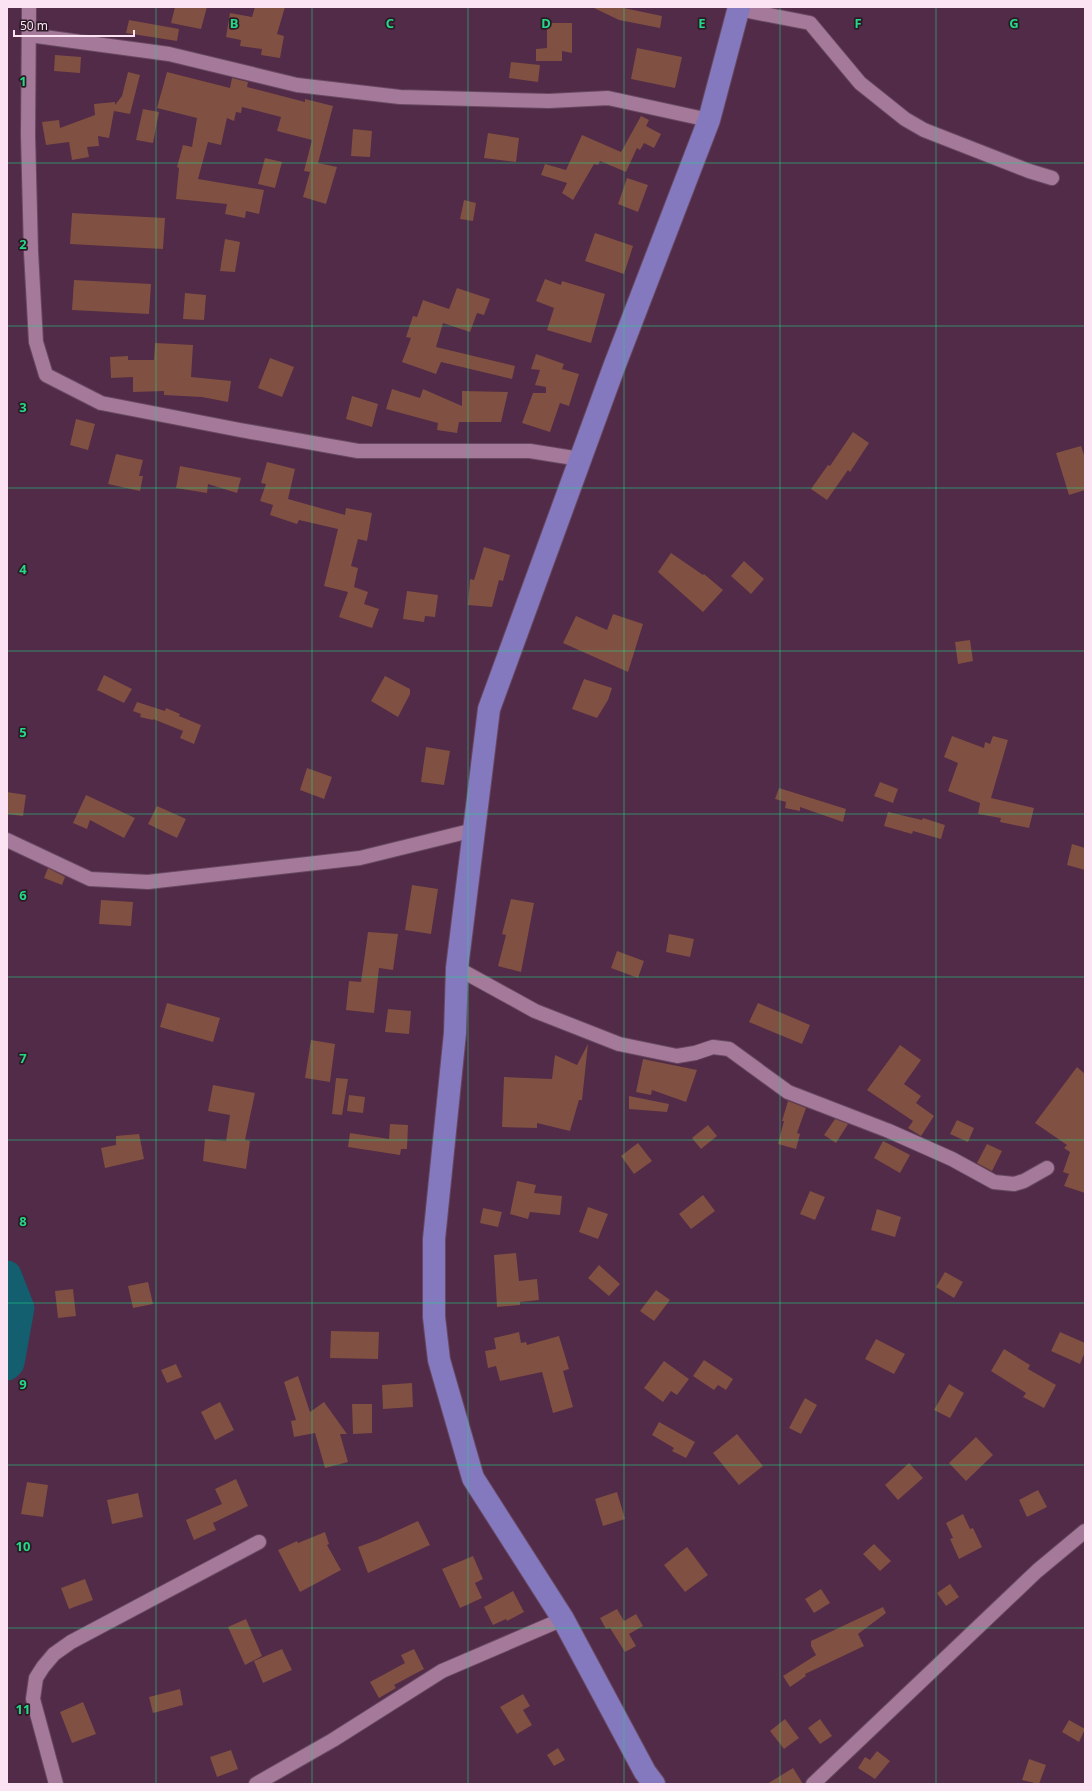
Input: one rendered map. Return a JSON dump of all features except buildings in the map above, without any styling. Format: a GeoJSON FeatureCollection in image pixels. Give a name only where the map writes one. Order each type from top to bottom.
{"type":"FeatureCollection","features":[{"type":"Feature","properties":{"kind":"main road"},"geometry":{"type":"LineString","coordinates":[[654,1784],[645,1772],[563,1619],[472,1478],[439,1360],[434,1317],[434,1239],[455,1033],[457,968],[489,709],[580,459],[709,120],[738,8]]}},
{"type":"Feature","properties":{"kind":"street"},"geometry":{"type":"LineString","coordinates":[[29,7],[28,135],[31,252],[36,342],[46,375],[101,403],[358,451],[530,450],[580,459]]}},
{"type":"Feature","properties":{"kind":"street"},"geometry":{"type":"LineString","coordinates":[[738,8],[810,22],[860,83],[904,118],[936,134],[1029,171],[1052,178]]}},
{"type":"Feature","properties":{"kind":"street"},"geometry":{"type":"LineString","coordinates":[[29,35],[169,54],[297,84],[400,98],[549,101],[608,98],[709,120]]}},
{"type":"Feature","properties":{"kind":"street"},"geometry":{"type":"LineString","coordinates":[[7,840],[90,878],[148,882],[360,858],[474,830]]}},
{"type":"Feature","properties":{"kind":"street"},"geometry":{"type":"LineString","coordinates":[[457,968],[535,1011],[619,1044],[677,1056],[695,1053],[713,1047],[729,1049],[788,1092],[889,1131],[952,1159],[994,1182],[1014,1184],[1028,1179],[1047,1168]]}},
{"type":"Feature","properties":{"kind":"street"},"geometry":{"type":"LineString","coordinates":[[813,1784],[1037,1571],[1085,1531]]}},
{"type":"Feature","properties":{"kind":"street"},"geometry":{"type":"LineString","coordinates":[[56,1784],[33,1699],[36,1678],[43,1667],[54,1654],[71,1642],[259,1542]]}},
{"type":"Feature","properties":{"kind":"street"},"geometry":{"type":"LineString","coordinates":[[256,1784],[333,1740],[442,1671],[563,1619]]}},
{"type":"Feature","properties":{"kind":"waterway"},"geometry":{"type":"LineString","coordinates":[[7,1275],[20,1308],[10,1363],[7,1366]]}}]}
